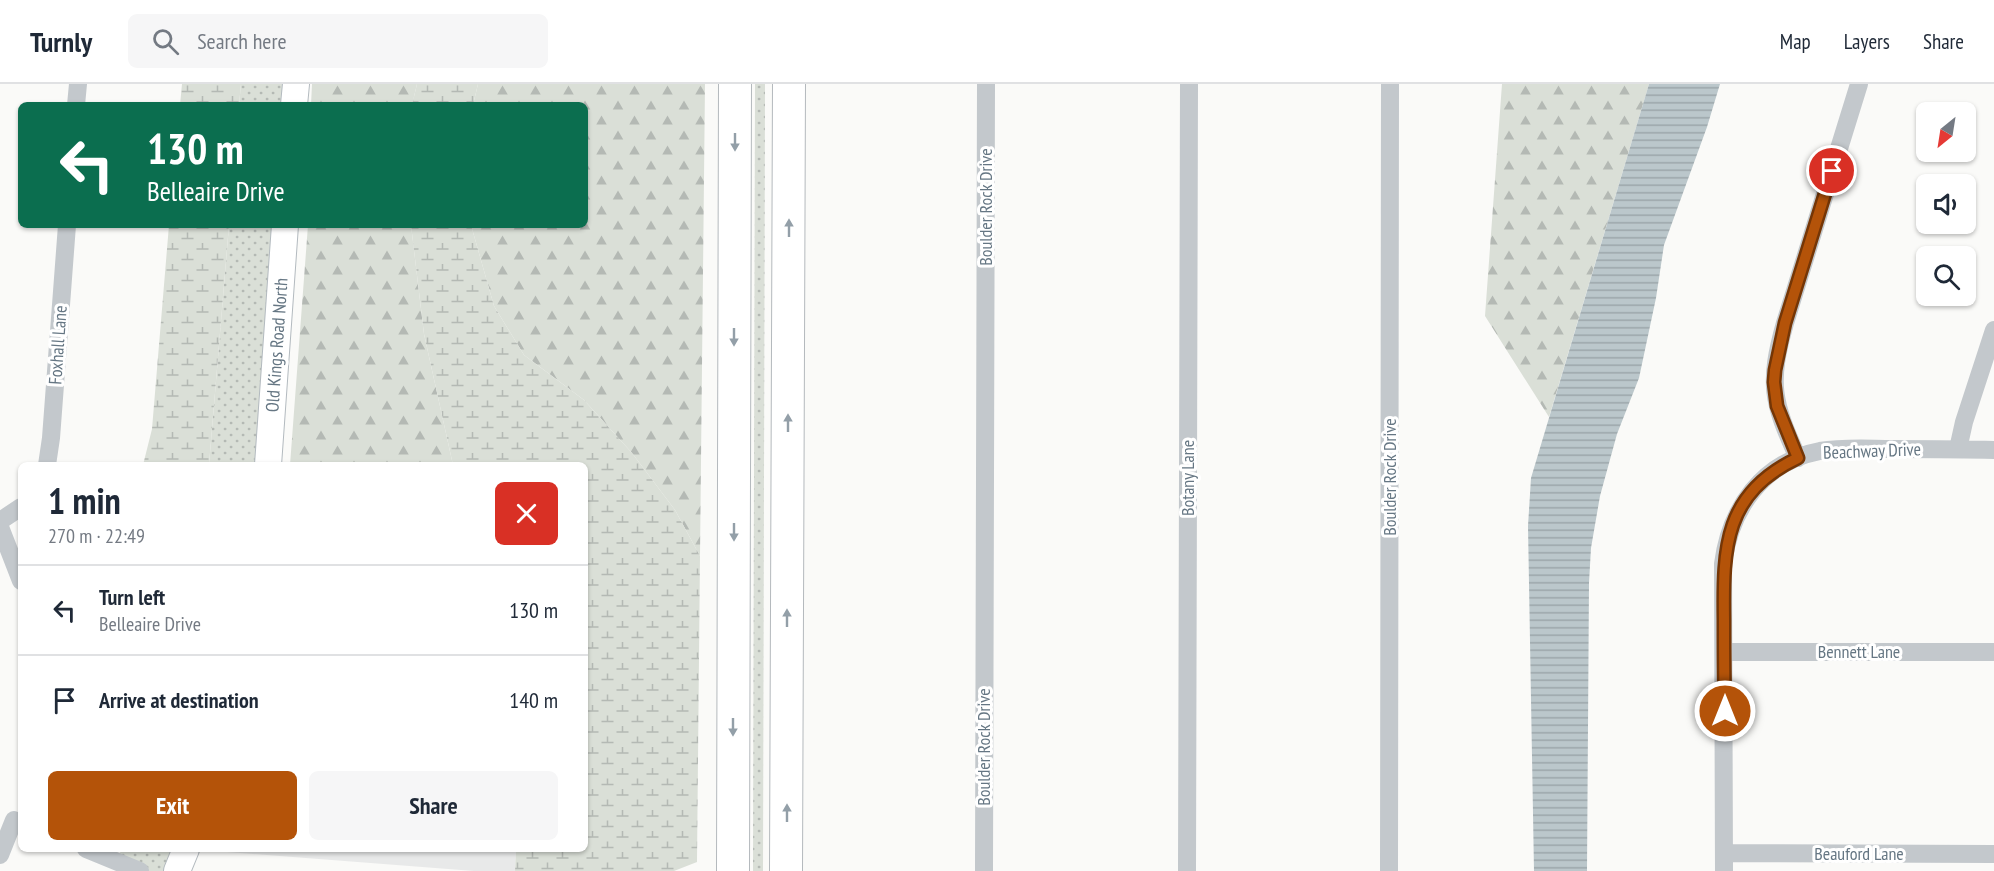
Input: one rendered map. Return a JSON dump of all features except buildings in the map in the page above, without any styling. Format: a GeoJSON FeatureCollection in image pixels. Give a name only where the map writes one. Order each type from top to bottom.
{"type":"FeatureCollection","features":[{"type":"Feature","properties":{"kind":"highway"},"geometry":{"type":"LineString","coordinates":[[733,871],[735,84]]}},
{"type":"Feature","properties":{"kind":"highway"},"geometry":{"type":"LineString","coordinates":[[786,871],[789,84]]}},
{"type":"Feature","properties":{"kind":"street"},"geometry":{"type":"LineString","coordinates":[[76,102],[78,84]]}},
{"type":"Feature","properties":{"kind":"street"},"geometry":{"type":"LineString","coordinates":[[294,102],[296,84]]}},
{"type":"Feature","properties":{"kind":"street","name":"Boulder Rock Drive"},"geometry":{"type":"LineString","coordinates":[[984,871],[986,84]]}},
{"type":"Feature","properties":{"kind":"street","name":"Botany Lane"},"geometry":{"type":"LineString","coordinates":[[1187,871],[1189,84]]}},
{"type":"Feature","properties":{"kind":"street","name":"Boulder Rock Drive"},"geometry":{"type":"LineString","coordinates":[[1389,871],[1390,84]]}},
{"type":"Feature","properties":{"kind":"street"},"geometry":{"type":"LineString","coordinates":[[1798,458],[1777,406],[1774,382],[1776,357],[1859,84]]}},
{"type":"Feature","properties":{"kind":"street","name":"Foxhall Lane"},"geometry":{"type":"LineString","coordinates":[[47,462],[67,228]]}},
{"type":"Feature","properties":{"kind":"street","name":"Old Kings Road North"},"geometry":{"type":"LineString","coordinates":[[268,462],[285,228]]}},
{"type":"Feature","properties":{"kind":"street"},"geometry":{"type":"LineString","coordinates":[[1958,449],[1964,422],[1994,330]]}},
{"type":"Feature","properties":{"kind":"street","name":"Beachway Drive"},"geometry":{"type":"LineString","coordinates":[[1724,862],[1724,564],[1730,529],[1737,514],[1757,486],[1778,468],[1798,458],[1833,450],[1994,450]]}},
{"type":"Feature","properties":{"kind":"street"},"geometry":{"type":"LineString","coordinates":[[0,521],[18,509]]}},
{"type":"Feature","properties":{"kind":"street"},"geometry":{"type":"LineString","coordinates":[[0,526],[18,573]]}},
{"type":"Feature","properties":{"kind":"street","name":"Bennett Lane"},"geometry":{"type":"LineString","coordinates":[[1724,652],[1994,652]]}},
{"type":"Feature","properties":{"kind":"street"},"geometry":{"type":"LineString","coordinates":[[0,855],[12,819]]}},
{"type":"Feature","properties":{"kind":"street"},"geometry":{"type":"LineString","coordinates":[[93,852],[140,871]]}},
{"type":"Feature","properties":{"kind":"street"},"geometry":{"type":"LineString","coordinates":[[177,871],[185,852]]}},
{"type":"Feature","properties":{"kind":"street","name":"Beauford Lane"},"geometry":{"type":"LineString","coordinates":[[1724,862],[1994,854]]}},
{"type":"Feature","properties":{"kind":"shaded area"},"geometry":{"type":"Polygon","coordinates":[[[1649,84],[1720,84],[1707,127],[1664,245],[1656,298],[1639,378],[1617,434],[1600,496],[1591,548],[1587,871],[1534,871],[1528,526],[1531,478],[1649,84]]]}},
{"type":"Feature","properties":{"kind":"shaded area"},"geometry":{"type":"Polygon","coordinates":[[[227,852],[516,852],[515,871],[474,871],[227,852]]]}},
{"type":"Feature","properties":{"kind":"green space"},"geometry":{"type":"Polygon","coordinates":[[[182,84],[241,84],[239,102],[180,102],[182,84]]]}},
{"type":"Feature","properties":{"kind":"green space"},"geometry":{"type":"Polygon","coordinates":[[[241,84],[288,84],[287,102],[239,102],[241,84]]]}},
{"type":"Feature","properties":{"kind":"green space"},"geometry":{"type":"Polygon","coordinates":[[[312,84],[417,84],[413,102],[311,102],[312,84]]]}},
{"type":"Feature","properties":{"kind":"green space"},"geometry":{"type":"Polygon","coordinates":[[[417,84],[478,84],[474,102],[413,102],[417,84]]]}},
{"type":"Feature","properties":{"kind":"green space"},"geometry":{"type":"Polygon","coordinates":[[[478,84],[705,84],[700,556],[675,510],[632,453],[584,400],[524,355],[494,306],[472,228],[588,228],[588,102],[474,102],[478,84]]]}},
{"type":"Feature","properties":{"kind":"green space"},"geometry":{"type":"Polygon","coordinates":[[[755,84],[765,84],[763,871],[753,871],[755,84]]]}},
{"type":"Feature","properties":{"kind":"green space"},"geometry":{"type":"Polygon","coordinates":[[[1502,84],[1649,84],[1549,417],[1485,316],[1502,84]]]}},
{"type":"Feature","properties":{"kind":"green space"},"geometry":{"type":"Polygon","coordinates":[[[169,228],[229,228],[209,462],[144,462],[152,429],[169,228]]]}},
{"type":"Feature","properties":{"kind":"green space"},"geometry":{"type":"Polygon","coordinates":[[[229,228],[278,228],[260,462],[209,462],[229,228]]]}},
{"type":"Feature","properties":{"kind":"green space"},"geometry":{"type":"Polygon","coordinates":[[[308,228],[411,228],[424,334],[452,462],[290,462],[308,228]]]}},
{"type":"Feature","properties":{"kind":"green space"},"geometry":{"type":"Polygon","coordinates":[[[411,228],[472,228],[494,306],[524,355],[584,400],[632,453],[675,510],[700,556],[697,862],[674,871],[515,871],[516,852],[588,852],[588,462],[452,462],[424,334],[411,228]]]}},
{"type":"Feature","properties":{"kind":"green space"},"geometry":{"type":"Polygon","coordinates":[[[120,852],[174,852],[167,871],[116,871],[120,852]]]}},
{"type":"Feature","properties":{"kind":"route"},"geometry":{"type":"LineString","coordinates":[[1725,711],[1723,591],[1725,548],[1737,514],[1757,486],[1778,468],[1798,458],[1777,406],[1774,394],[1775,370],[1785,323],[1832,171]]}}]}
